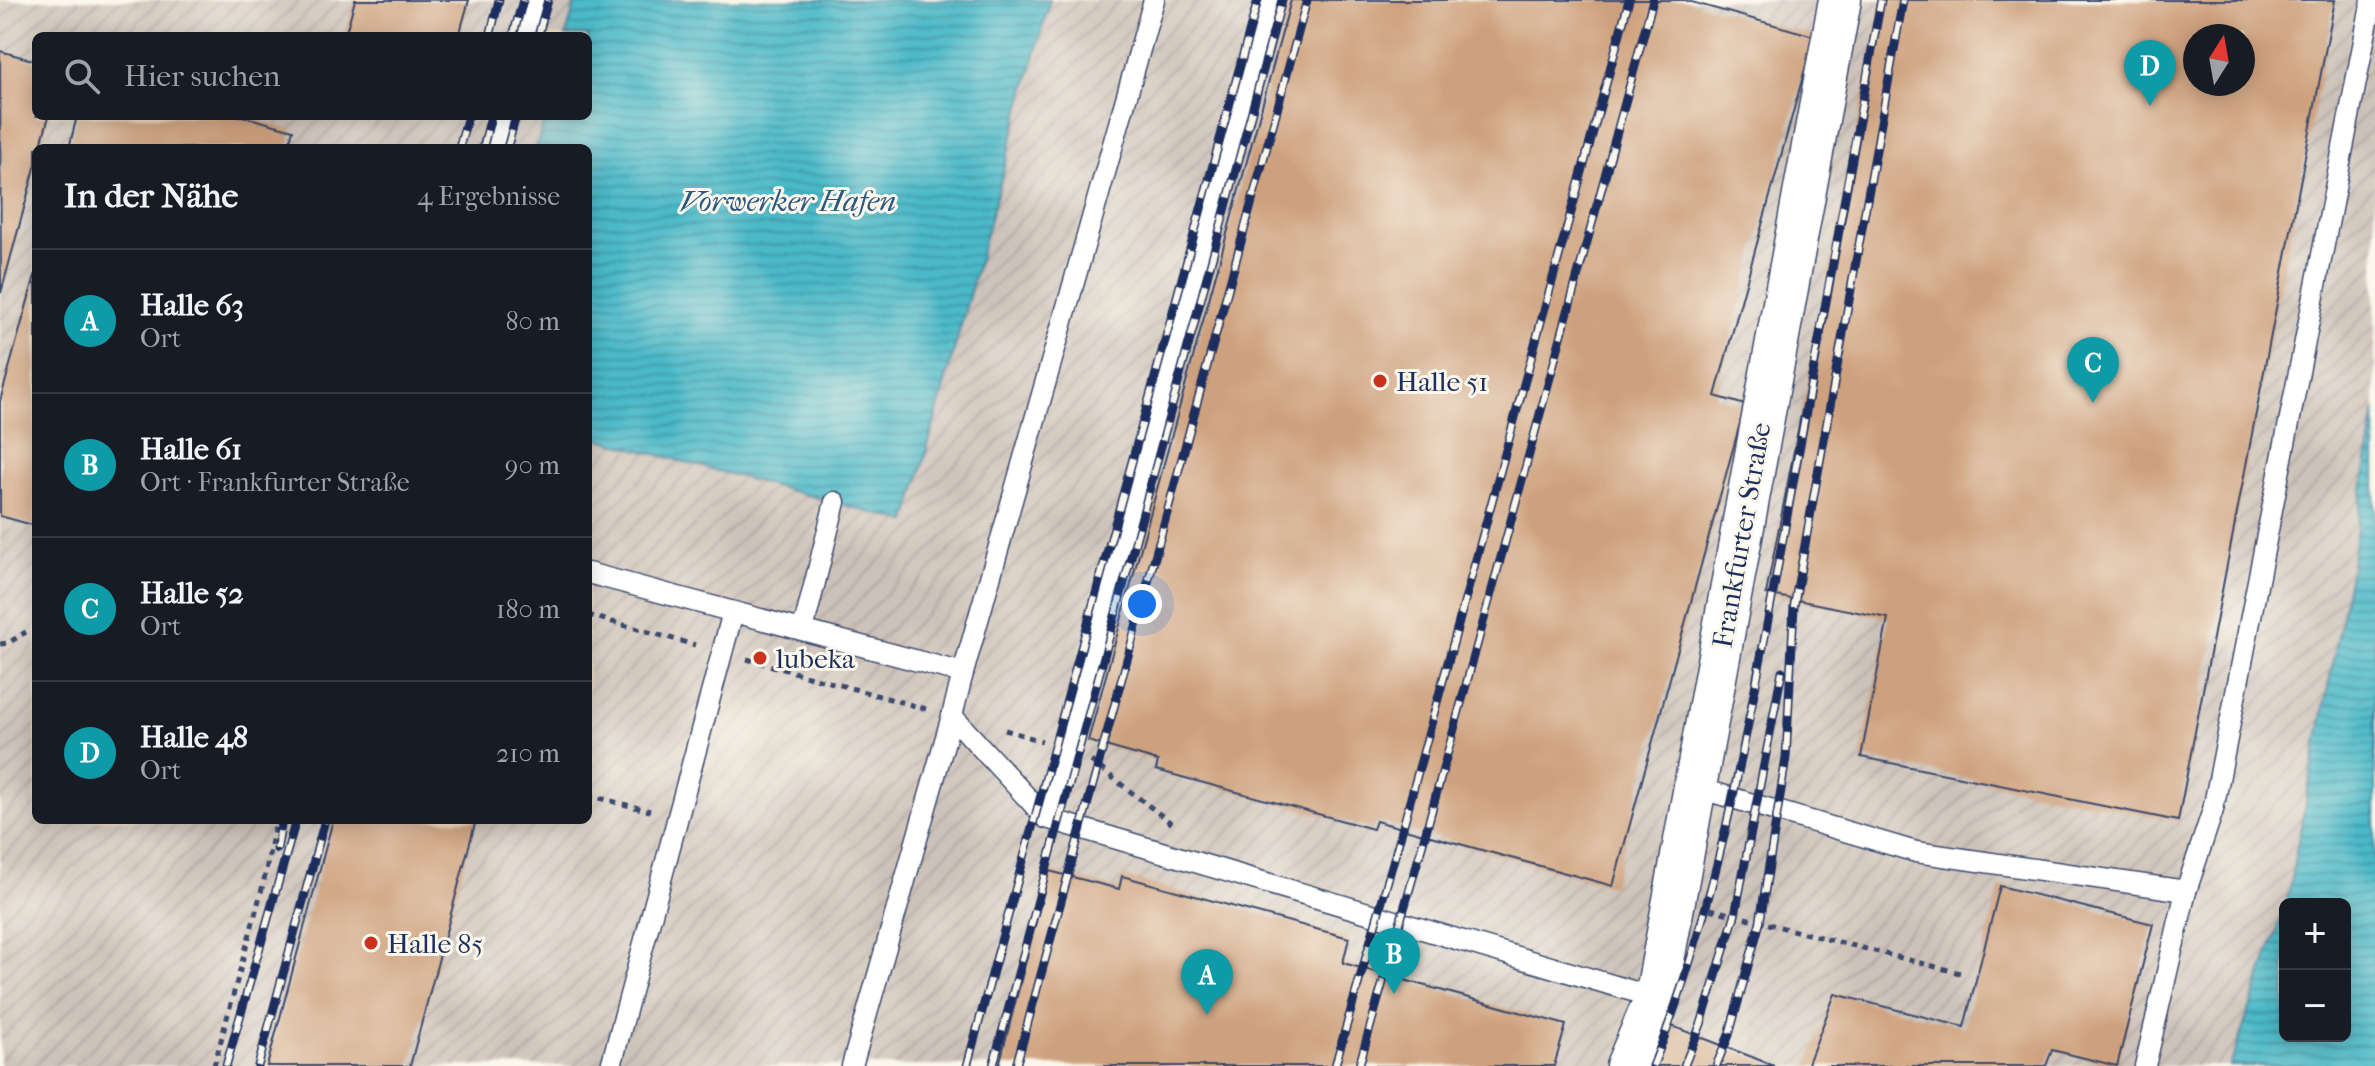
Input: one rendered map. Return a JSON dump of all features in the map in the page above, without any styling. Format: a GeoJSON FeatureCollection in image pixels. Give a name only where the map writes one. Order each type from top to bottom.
{"type":"FeatureCollection","features":[{"type":"Feature","properties":{"kind":"street","name":"Frankfurter Straße"},"geometry":{"type":"LineString","coordinates":[[1627,1066],[1656,998],[1840,0]]}},
{"type":"Feature","properties":{"kind":"lane"},"geometry":{"type":"LineString","coordinates":[[525,32],[534,0]]}},
{"type":"Feature","properties":{"kind":"lane"},"geometry":{"type":"LineString","coordinates":[[852,1066],[1154,0]]}},
{"type":"Feature","properties":{"kind":"lane"},"geometry":{"type":"LineString","coordinates":[[1046,818],[1089,675],[1164,385],[1270,0]]}},
{"type":"Feature","properties":{"kind":"lane"},"geometry":{"type":"LineString","coordinates":[[2145,1066],[2186,891],[2213,810],[2372,0]]}},
{"type":"Feature","properties":{"kind":"lane"},"geometry":{"type":"LineString","coordinates":[[494,144],[501,120]]}},
{"type":"Feature","properties":{"kind":"lane"},"geometry":{"type":"LineString","coordinates":[[803,630],[835,502]]}},
{"type":"Feature","properties":{"kind":"lane"},"geometry":{"type":"LineString","coordinates":[[592,574],[963,673]]}},
{"type":"Feature","properties":{"kind":"lane"},"geometry":{"type":"LineString","coordinates":[[611,1066],[733,612]]}},
{"type":"Feature","properties":{"kind":"lane"},"geometry":{"type":"LineString","coordinates":[[952,716],[1046,818],[1656,998]]}},
{"type":"Feature","properties":{"kind":"lane"},"geometry":{"type":"LineString","coordinates":[[1695,787],[1916,852],[2186,891]]}},
{"type":"Feature","properties":{"kind":"path"},"geometry":{"type":"LineString","coordinates":[[592,616],[1078,751],[1176,827]]}},
{"type":"Feature","properties":{"kind":"path"},"geometry":{"type":"LineString","coordinates":[[0,644],[8,643],[26,632]]}},
{"type":"Feature","properties":{"kind":"path"},"geometry":{"type":"LineString","coordinates":[[592,796],[652,811]]}},
{"type":"Feature","properties":{"kind":"path"},"geometry":{"type":"LineString","coordinates":[[214,1066],[263,885],[275,824]]}},
{"type":"Feature","properties":{"kind":"path"},"geometry":{"type":"LineString","coordinates":[[1674,900],[1964,974]]}},
{"type":"Feature","properties":{"kind":"shaded area"},"geometry":{"type":"Polygon","coordinates":[[[0,0],[576,0],[567,32],[32,32],[32,120],[544,120],[537,144],[32,144],[32,824],[592,824],[592,437],[907,522],[1050,0],[2375,0],[2375,410],[2350,573],[2288,898],[2279,898],[2279,925],[2230,1066],[0,1066],[0,0]]]}},
{"type":"Feature","properties":{"kind":"water","name":"Vorwerker Hafen"},"geometry":{"type":"Polygon","coordinates":[[[576,0],[1050,0],[907,522],[592,437],[592,144],[537,144],[544,120],[592,120],[592,32],[567,32],[576,0]]]}},
{"type":"Feature","properties":{"kind":"water"},"geometry":{"type":"Polygon","coordinates":[[[2375,410],[2375,1066],[2230,1066],[2279,923],[2279,1042],[2351,1042],[2351,898],[2287,898],[2350,573],[2375,410]]]}},
{"type":"Feature","properties":{"kind":"building"},"geometry":{"type":"Polygon","coordinates":[[[355,0],[469,0],[460,32],[346,32],[355,0]]]}},
{"type":"Feature","properties":{"kind":"building"},"geometry":{"type":"Polygon","coordinates":[[[1291,0],[1684,0],[1814,36],[1715,396],[1745,405],[1613,886],[1376,821],[1373,829],[1156,770],[1158,761],[1088,741],[1291,0]]]}},
{"type":"Feature","properties":{"kind":"building"},"geometry":{"type":"Polygon","coordinates":[[[1882,0],[2335,0],[2178,821],[1861,757],[1888,618],[1766,594],[1882,0]]]}},
{"type":"Feature","properties":{"kind":"building"},"geometry":{"type":"Polygon","coordinates":[[[0,51],[32,60],[32,120],[48,120],[41,144],[32,144],[32,179],[1,293],[0,51]]]}},
{"type":"Feature","properties":{"kind":"building"},"geometry":{"type":"Polygon","coordinates":[[[76,120],[257,120],[293,130],[289,144],[70,144],[76,120]]]}},
{"type":"Feature","properties":{"kind":"building"},"geometry":{"type":"Polygon","coordinates":[[[32,286],[32,525],[0,516],[0,401],[32,286]]]}},
{"type":"Feature","properties":{"kind":"building","name":"Halle 85"},"geometry":{"type":"Polygon","coordinates":[[[332,824],[475,824],[410,1066],[267,1066],[332,824]]]}},
{"type":"Feature","properties":{"kind":"building"},"geometry":{"type":"Polygon","coordinates":[[[1049,871],[1119,889],[1122,876],[1349,938],[1343,963],[1566,1025],[1554,1066],[999,1066],[1049,871]]]}},
{"type":"Feature","properties":{"kind":"building"},"geometry":{"type":"Polygon","coordinates":[[[2000,886],[2153,924],[2117,1066],[2052,1050],[2046,1066],[1807,1066],[1835,994],[1964,1027],[2000,886]]]}},
{"type":"Feature","properties":{"kind":"building"},"geometry":{"type":"Polygon","coordinates":[[[1659,1021],[1752,1057],[1774,1066],[1642,1066],[1659,1021]]]}},
{"type":"Feature","properties":{"kind":"railway"},"geometry":{"type":"LineString","coordinates":[[491,32],[499,0]]}},
{"type":"Feature","properties":{"kind":"railway"},"geometry":{"type":"LineString","coordinates":[[514,32],[523,0]]}},
{"type":"Feature","properties":{"kind":"railway"},"geometry":{"type":"LineString","coordinates":[[539,32],[548,0]]}},
{"type":"Feature","properties":{"kind":"railway"},"geometry":{"type":"LineString","coordinates":[[967,1066],[1258,0]]}},
{"type":"Feature","properties":{"kind":"railway"},"geometry":{"type":"LineString","coordinates":[[993,1066],[1282,0]]}},
{"type":"Feature","properties":{"kind":"railway"},"geometry":{"type":"LineString","coordinates":[[1016,1066],[1307,0]]}},
{"type":"Feature","properties":{"kind":"railway"},"geometry":{"type":"LineString","coordinates":[[1335,1066],[1629,0]]}},
{"type":"Feature","properties":{"kind":"railway"},"geometry":{"type":"LineString","coordinates":[[1359,1066],[1653,0]]}},
{"type":"Feature","properties":{"kind":"railway"},"geometry":{"type":"LineString","coordinates":[[1653,1066],[1696,940],[1744,746],[1881,0]]}},
{"type":"Feature","properties":{"kind":"railway"},"geometry":{"type":"LineString","coordinates":[[1716,1066],[1729,1035],[1760,922],[1786,758],[1794,606],[1903,0]]}},
{"type":"Feature","properties":{"kind":"railway"},"geometry":{"type":"LineString","coordinates":[[460,144],[467,120]]}},
{"type":"Feature","properties":{"kind":"railway"},"geometry":{"type":"LineString","coordinates":[[484,144],[490,120]]}},
{"type":"Feature","properties":{"kind":"railway"},"geometry":{"type":"LineString","coordinates":[[508,144],[515,120]]}},
{"type":"Feature","properties":{"kind":"railway"},"geometry":{"type":"LineString","coordinates":[[1684,1066],[1701,1024],[1735,915],[1782,671]]}},
{"type":"Feature","properties":{"kind":"railway"},"geometry":{"type":"LineString","coordinates":[[277,849],[281,824]]}},
{"type":"Feature","properties":{"kind":"railway"},"geometry":{"type":"LineString","coordinates":[[226,1066],[295,824]]}},
{"type":"Feature","properties":{"kind":"railway"},"geometry":{"type":"LineString","coordinates":[[258,1066],[324,824]]}},
{"type":"Feature","properties":{"kind":"place","name":"Halle 48"},"geometry":{"type":"Point","coordinates":[2150,106]}},
{"type":"Feature","properties":{"kind":"place","name":"Halle 51"},"geometry":{"type":"Point","coordinates":[1380,381]}},
{"type":"Feature","properties":{"kind":"place","name":"Halle 52"},"geometry":{"type":"Point","coordinates":[2093,403]}},
{"type":"Feature","properties":{"kind":"place","name":"lubeka"},"geometry":{"type":"Point","coordinates":[760,658]}},
{"type":"Feature","properties":{"kind":"place","name":"Halle 85"},"geometry":{"type":"Point","coordinates":[371,943]}},
{"type":"Feature","properties":{"kind":"place","name":"Halle 61"},"geometry":{"type":"Point","coordinates":[1394,994]}},
{"type":"Feature","properties":{"kind":"place","name":"Halle 63"},"geometry":{"type":"Point","coordinates":[1207,1015]}}]}
